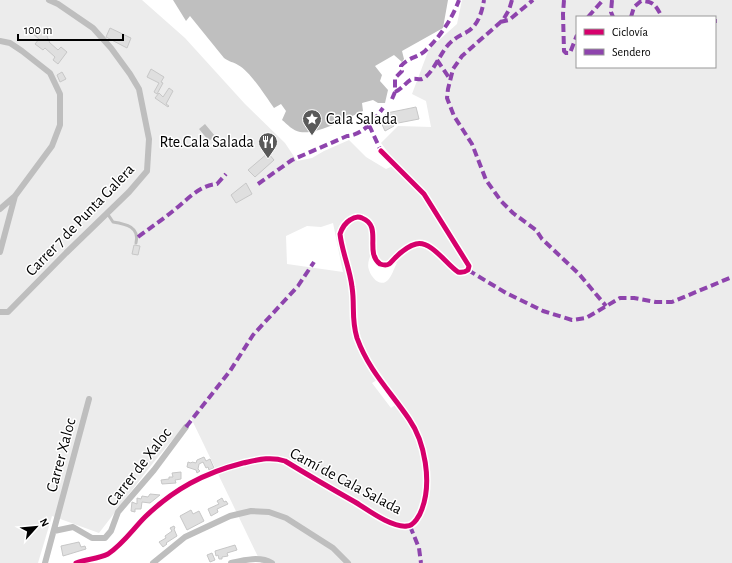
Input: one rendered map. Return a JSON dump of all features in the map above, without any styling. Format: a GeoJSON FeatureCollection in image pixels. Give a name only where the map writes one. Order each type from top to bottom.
{"type":"FeatureCollection","features":[{"type":"Feature","properties":{"kind":"street","name":"Carrer 7 de Punta Galera"},"geometry":{"type":"LineString","coordinates":[[0,312],[8,312],[66,252],[129,192],[147,171],[149,140],[139,89],[130,74],[93,28],[50,0]]}},
{"type":"Feature","properties":{"kind":"street"},"geometry":{"type":"LineString","coordinates":[[0,41],[10,43],[22,50],[50,73],[60,94],[60,125],[52,146],[15,196],[0,209]]}},
{"type":"Feature","properties":{"kind":"street","name":"Camí de Cala Salada"},"geometry":{"type":"LineString","coordinates":[[76,563],[100,557],[110,552],[145,517],[193,481],[224,468],[263,458],[274,458],[285,462],[378,517],[403,526],[410,526],[413,523],[422,509],[427,490],[425,459],[413,425],[374,373],[358,339],[353,320],[351,282],[340,234],[342,227],[349,220],[358,217],[370,224],[374,234],[374,254],[381,266],[390,264],[396,257],[409,247],[422,244],[435,251],[458,272],[464,272],[469,268],[468,262],[424,194],[381,151]]}},
{"type":"Feature","properties":{"kind":"street"},"geometry":{"type":"LineString","coordinates":[[0,252],[15,196]]}},
{"type":"Feature","properties":{"kind":"street","name":"Carrer Xaloc"},"geometry":{"type":"LineString","coordinates":[[45,563],[89,399]]}},
{"type":"Feature","properties":{"kind":"street","name":"Carrer de Xaloc"},"geometry":{"type":"LineString","coordinates":[[54,531],[73,527],[92,538],[105,538],[111,531],[118,512],[154,470],[186,427]]}},
{"type":"Feature","properties":{"kind":"street"},"geometry":{"type":"LineString","coordinates":[[153,563],[185,537],[230,516],[251,511],[269,512],[286,518],[333,548],[348,563]]}},
{"type":"Feature","properties":{"kind":"street"},"geometry":{"type":"LineString","coordinates":[[231,563],[246,559],[268,560],[272,563]]}},
{"type":"Feature","properties":{"kind":"lane"},"geometry":{"type":"LineString","coordinates":[[107,213],[113,222],[128,226],[134,230],[138,237],[136,243]]}},
{"type":"Feature","properties":{"kind":"shaded area"},"geometry":{"type":"Polygon","coordinates":[[[0,0],[142,0],[185,38],[245,104],[285,143],[297,161],[312,158],[349,140],[366,157],[386,169],[393,166],[394,160],[381,143],[398,126],[431,127],[426,101],[412,94],[429,49],[457,24],[462,0],[732,0],[732,563],[261,563],[191,418],[153,463],[99,533],[52,516],[38,563],[0,563],[0,0]],[[333,223],[321,227],[307,226],[286,236],[287,264],[343,272],[333,223]],[[371,254],[368,262],[370,273],[376,281],[382,283],[385,282],[391,276],[397,263],[388,266],[378,265],[371,254]],[[377,380],[372,383],[391,408],[395,405],[377,380]]]}},
{"type":"Feature","properties":{"kind":"shaded area"},"geometry":{"type":"Polygon","coordinates":[[[173,0],[448,0],[443,28],[402,51],[404,59],[402,62],[394,55],[375,66],[382,75],[380,81],[388,90],[385,103],[378,103],[373,100],[362,103],[363,111],[323,129],[300,132],[290,127],[282,120],[286,111],[281,104],[274,108],[248,73],[243,68],[224,58],[190,16],[186,21],[173,0]]]}},
{"type":"Feature","properties":{"kind":"shaded area"},"geometry":{"type":"Polygon","coordinates":[[[205,124],[215,136],[209,141],[199,129],[205,124]]]}},
{"type":"Feature","properties":{"kind":"building"},"geometry":{"type":"Polygon","coordinates":[[[37,28],[48,37],[47,38],[50,40],[49,42],[58,50],[61,47],[67,52],[58,64],[53,60],[55,57],[45,48],[43,50],[35,44],[39,39],[33,34],[37,28]]]}},
{"type":"Feature","properties":{"kind":"building"},"geometry":{"type":"Polygon","coordinates":[[[110,28],[131,38],[127,48],[106,37],[110,28]]]}},
{"type":"Feature","properties":{"kind":"building"},"geometry":{"type":"Polygon","coordinates":[[[151,69],[164,77],[161,82],[163,83],[157,94],[154,92],[159,83],[147,77],[151,69]]]}},
{"type":"Feature","properties":{"kind":"building"},"geometry":{"type":"Polygon","coordinates":[[[62,72],[66,79],[60,82],[57,75],[62,72]]]}},
{"type":"Feature","properties":{"kind":"building"},"geometry":{"type":"Polygon","coordinates":[[[169,88],[173,91],[166,104],[169,106],[168,107],[155,98],[159,93],[163,97],[169,88]]]}},
{"type":"Feature","properties":{"kind":"building"},"geometry":{"type":"Polygon","coordinates":[[[416,107],[419,119],[393,124],[394,126],[385,131],[380,120],[387,113],[416,107]]]}},
{"type":"Feature","properties":{"kind":"building"},"geometry":{"type":"Polygon","coordinates":[[[268,153],[274,160],[255,177],[248,170],[268,153]]]}},
{"type":"Feature","properties":{"kind":"building"},"geometry":{"type":"Polygon","coordinates":[[[246,183],[252,194],[236,203],[231,195],[246,183]]]}},
{"type":"Feature","properties":{"kind":"building"},"geometry":{"type":"Polygon","coordinates":[[[134,245],[140,246],[138,255],[132,254],[134,245]]]}},
{"type":"Feature","properties":{"kind":"building"},"geometry":{"type":"Polygon","coordinates":[[[204,457],[206,461],[210,459],[214,468],[209,470],[203,462],[199,464],[198,469],[200,471],[197,473],[196,470],[187,467],[188,462],[196,463],[197,460],[204,457]]]}},
{"type":"Feature","properties":{"kind":"building"},"geometry":{"type":"Polygon","coordinates":[[[181,472],[181,479],[175,480],[176,483],[162,484],[161,480],[173,477],[172,473],[181,472]]]}},
{"type":"Feature","properties":{"kind":"building"},"geometry":{"type":"Polygon","coordinates":[[[150,494],[160,495],[150,503],[142,502],[141,509],[135,509],[135,512],[131,511],[132,502],[137,504],[137,498],[141,499],[142,496],[148,497],[150,494]]]}},
{"type":"Feature","properties":{"kind":"building"},"geometry":{"type":"Polygon","coordinates":[[[222,498],[224,502],[226,501],[228,504],[217,509],[218,512],[211,516],[208,509],[219,504],[217,501],[222,498]]]}},
{"type":"Feature","properties":{"kind":"building"},"geometry":{"type":"Polygon","coordinates":[[[191,510],[193,514],[199,511],[204,521],[187,530],[180,516],[191,510]]]}},
{"type":"Feature","properties":{"kind":"building"},"geometry":{"type":"Polygon","coordinates":[[[174,526],[177,536],[166,543],[167,544],[163,547],[159,542],[166,538],[165,536],[172,531],[170,528],[174,526]]]}},
{"type":"Feature","properties":{"kind":"building"},"geometry":{"type":"Polygon","coordinates":[[[79,542],[81,547],[85,546],[86,549],[63,556],[61,546],[79,542]]]}},
{"type":"Feature","properties":{"kind":"building"},"geometry":{"type":"Polygon","coordinates":[[[235,545],[237,550],[227,553],[228,556],[219,559],[218,555],[216,556],[215,551],[235,545]]]}},
{"type":"Feature","properties":{"kind":"building"},"geometry":{"type":"Polygon","coordinates":[[[212,553],[215,560],[210,562],[207,555],[212,553]]]}},
{"type":"Feature","properties":{"kind":"marked path"},"geometry":{"type":"LineString","coordinates":[[392,99],[395,92],[395,78],[402,71],[401,66],[425,51],[436,40],[449,21],[459,0]]}},
{"type":"Feature","properties":{"kind":"marked path"},"geometry":{"type":"LineString","coordinates":[[395,92],[412,79],[422,79],[426,77],[433,69],[448,45],[473,27],[481,14],[484,0]]}},
{"type":"Feature","properties":{"kind":"marked path"},"geometry":{"type":"LineString","coordinates":[[512,0],[509,10],[503,20],[462,56],[453,69],[447,98],[454,116],[472,144],[486,180],[501,201],[513,213],[536,230],[542,239],[579,274],[606,306]]}},
{"type":"Feature","properties":{"kind":"marked path"},"geometry":{"type":"LineString","coordinates":[[500,22],[509,20],[533,0]]}},
{"type":"Feature","properties":{"kind":"marked path"},"geometry":{"type":"LineString","coordinates":[[564,0],[564,51],[566,53],[570,53],[576,38]]}},
{"type":"Feature","properties":{"kind":"marked path"},"geometry":{"type":"LineString","coordinates":[[589,16],[603,0]]}},
{"type":"Feature","properties":{"kind":"marked path"},"geometry":{"type":"LineString","coordinates":[[612,0],[611,12],[613,16]]}},
{"type":"Feature","properties":{"kind":"marked path"},"geometry":{"type":"LineString","coordinates":[[631,16],[634,7],[641,1],[652,3],[661,16]]}},
{"type":"Feature","properties":{"kind":"marked path"},"geometry":{"type":"LineString","coordinates":[[437,60],[450,79]]}},
{"type":"Feature","properties":{"kind":"marked path"},"geometry":{"type":"LineString","coordinates":[[258,184],[292,160],[363,130],[383,108]]}},
{"type":"Feature","properties":{"kind":"marked path"},"geometry":{"type":"LineString","coordinates":[[369,125],[381,151]]}},
{"type":"Feature","properties":{"kind":"marked path"},"geometry":{"type":"LineString","coordinates":[[138,237],[199,190],[204,187],[217,184],[226,174]]}},
{"type":"Feature","properties":{"kind":"marked path"},"geometry":{"type":"LineString","coordinates":[[186,427],[230,371],[253,335],[298,286],[314,262]]}},
{"type":"Feature","properties":{"kind":"marked path"},"geometry":{"type":"LineString","coordinates":[[468,270],[506,293],[543,311],[572,320],[586,318],[620,298],[634,298],[656,302],[672,302],[732,277]]}},
{"type":"Feature","properties":{"kind":"marked path"},"geometry":{"type":"LineString","coordinates":[[410,526],[419,548],[421,563]]}},
{"type":"Feature","properties":{"kind":"cycle path"},"geometry":{"type":"LineString","coordinates":[[76,563],[108,554],[118,546],[156,507],[178,490],[190,483],[229,467],[264,459],[285,461],[380,518],[394,524],[410,526],[416,520],[420,514],[425,498],[426,475],[423,450],[415,428],[374,371],[357,338],[354,325],[351,280],[340,234],[348,221],[360,217],[368,222],[371,227],[373,233],[373,253],[375,259],[380,264],[388,265],[407,248],[416,244],[422,244],[433,249],[458,272],[467,271],[469,266],[424,194],[381,151]]}},
{"type":"Feature","properties":{"kind":"place","name":"Cala Salada"},"geometry":{"type":"Point","coordinates":[312,136]}},
{"type":"Feature","properties":{"kind":"place","name":"Rte.Cala Salada"},"geometry":{"type":"Point","coordinates":[268,159]}}]}
